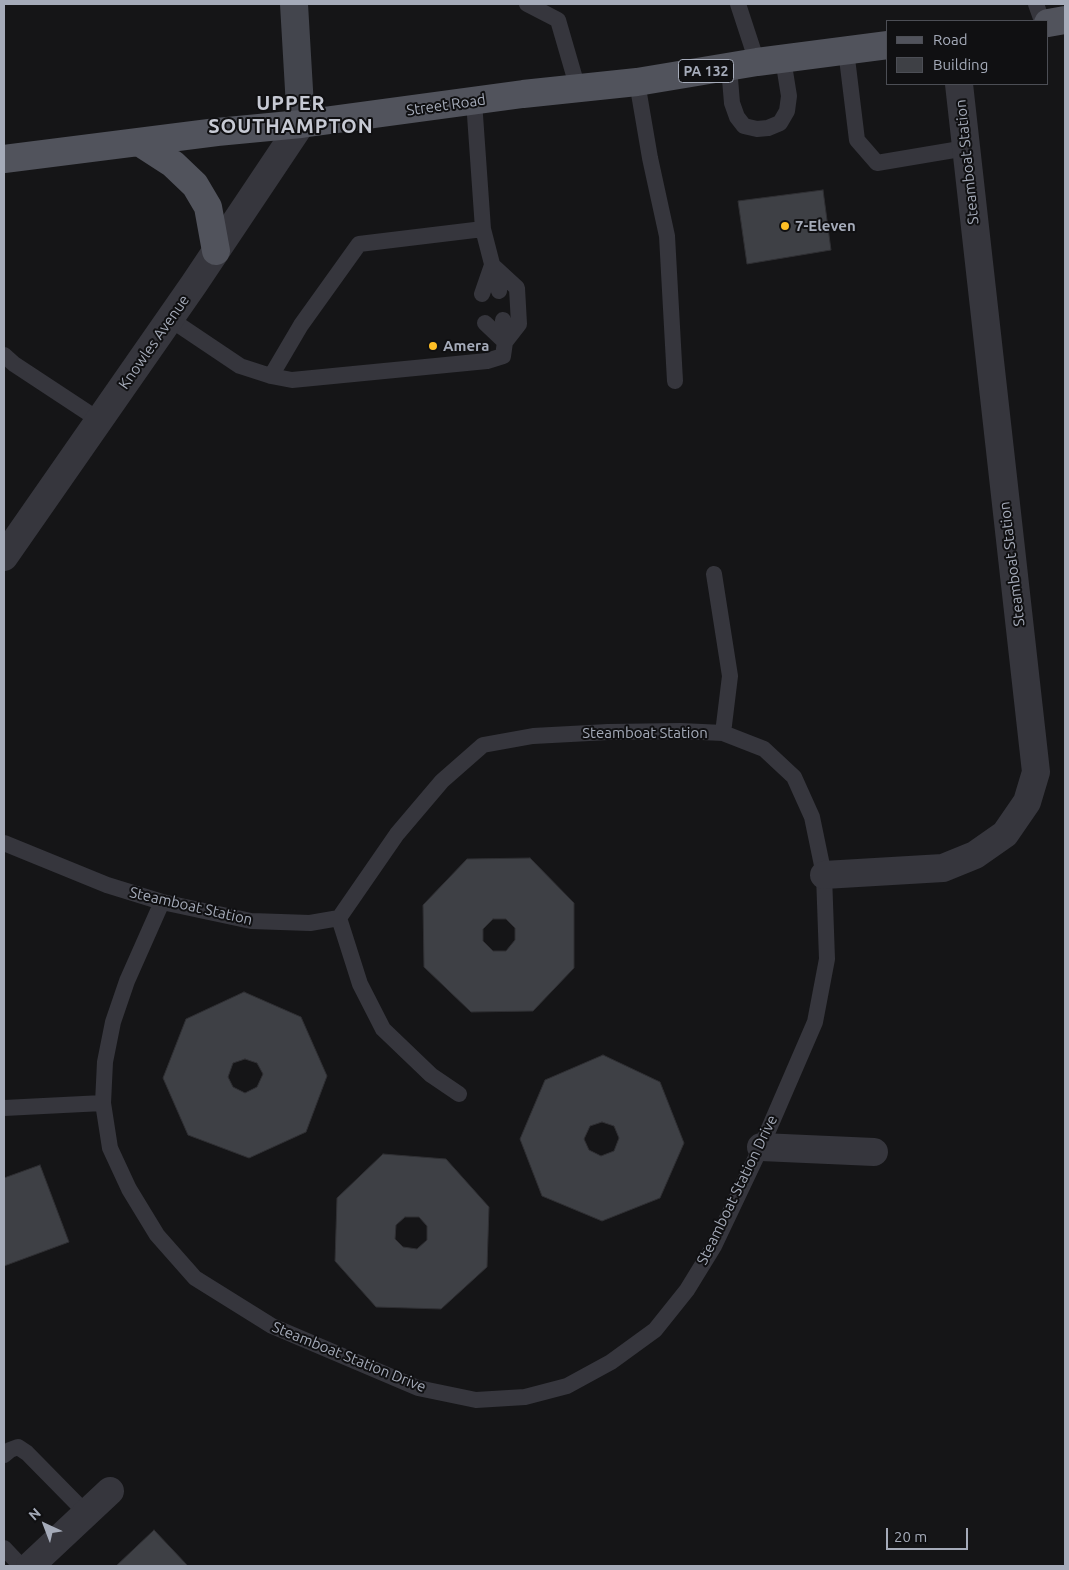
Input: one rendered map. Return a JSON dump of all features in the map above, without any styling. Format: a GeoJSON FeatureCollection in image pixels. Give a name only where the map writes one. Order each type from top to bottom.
{"type":"FeatureCollection","features":[{"type":"Feature","properties":{"kind":"main road"},"geometry":{"type":"LineString","coordinates":[[1049,23],[1065,20]]}},
{"type":"Feature","properties":{"kind":"main road","name":"Street Road"},"geometry":{"type":"LineString","coordinates":[[4,158],[301,124],[638,82],[886,45]]}},
{"type":"Feature","properties":{"kind":"main road"},"geometry":{"type":"LineString","coordinates":[[140,142],[173,164],[195,185],[208,207],[216,251]]}},
{"type":"Feature","properties":{"kind":"street"},"geometry":{"type":"LineString","coordinates":[[294,4],[301,124]]}},
{"type":"Feature","properties":{"kind":"street","name":"Steamboat Station"},"geometry":{"type":"LineString","coordinates":[[824,875],[943,868],[975,855],[1005,834],[1027,802],[1036,772],[958,85]]}},
{"type":"Feature","properties":{"kind":"street","name":"Knowles Avenue"},"geometry":{"type":"LineString","coordinates":[[4,557],[170,319],[301,124]]}},
{"type":"Feature","properties":{"kind":"street"},"geometry":{"type":"LineString","coordinates":[[761,1147],[874,1152]]}},
{"type":"Feature","properties":{"kind":"street"},"geometry":{"type":"LineString","coordinates":[[30,1566],[110,1490]]}},
{"type":"Feature","properties":{"kind":"lane"},"geometry":{"type":"LineString","coordinates":[[527,4],[558,20],[578,89]]}},
{"type":"Feature","properties":{"kind":"lane"},"geometry":{"type":"LineString","coordinates":[[729,67],[732,102],[737,118],[744,126],[757,129],[768,128],[780,123],[787,111],[789,96],[738,4]]}},
{"type":"Feature","properties":{"kind":"lane"},"geometry":{"type":"LineString","coordinates":[[1036,4],[1042,20]]}},
{"type":"Feature","properties":{"kind":"lane"},"geometry":{"type":"LineString","coordinates":[[846,50],[856,140],[877,163],[966,148]]}},
{"type":"Feature","properties":{"kind":"lane"},"geometry":{"type":"LineString","coordinates":[[638,82],[650,158],[667,236],[675,381]]}},
{"type":"Feature","properties":{"kind":"lane"},"geometry":{"type":"LineString","coordinates":[[474,101],[483,229],[500,291]]}},
{"type":"Feature","properties":{"kind":"lane"},"geometry":{"type":"LineString","coordinates":[[271,376],[301,325],[359,244],[483,229]]}},
{"type":"Feature","properties":{"kind":"lane"},"geometry":{"type":"LineString","coordinates":[[482,294],[492,264]]}},
{"type":"Feature","properties":{"kind":"lane"},"geometry":{"type":"LineString","coordinates":[[492,264],[516,288],[519,324],[505,342]]}},
{"type":"Feature","properties":{"kind":"lane"},"geometry":{"type":"LineString","coordinates":[[170,319],[240,366],[271,376],[292,380],[487,361],[503,356],[505,342],[502,320]]}},
{"type":"Feature","properties":{"kind":"lane"},"geometry":{"type":"LineString","coordinates":[[485,323],[505,342]]}},
{"type":"Feature","properties":{"kind":"lane"},"geometry":{"type":"LineString","coordinates":[[4,355],[14,364],[100,420]]}},
{"type":"Feature","properties":{"kind":"lane"},"geometry":{"type":"LineString","coordinates":[[714,574],[730,676],[723,733]]}},
{"type":"Feature","properties":{"kind":"lane","name":"Steamboat Station"},"geometry":{"type":"LineString","coordinates":[[4,843],[108,885],[162,902],[251,922],[310,923],[340,918],[397,834],[442,781],[483,745],[533,736],[680,731],[723,733],[764,749],[794,777],[812,817],[824,875]]}},
{"type":"Feature","properties":{"kind":"lane","name":"Steamboat Station Drive"},"geometry":{"type":"LineString","coordinates":[[162,902],[127,981],[113,1022],[105,1062],[103,1103],[110,1148],[129,1189],[158,1235],[195,1278],[272,1326],[418,1388],[476,1400],[525,1397],[567,1386],[611,1362],[655,1330],[687,1290],[714,1246],[761,1147],[815,1022],[827,959],[824,875]]}},
{"type":"Feature","properties":{"kind":"lane"},"geometry":{"type":"LineString","coordinates":[[340,918],[360,984],[383,1029],[431,1074],[459,1094]]}},
{"type":"Feature","properties":{"kind":"lane"},"geometry":{"type":"LineString","coordinates":[[4,1108],[103,1103]]}},
{"type":"Feature","properties":{"kind":"lane"},"geometry":{"type":"LineString","coordinates":[[4,1455],[18,1447],[27,1453],[86,1513]]}},
{"type":"Feature","properties":{"kind":"lane"},"geometry":{"type":"LineString","coordinates":[[4,1548],[21,1566]]}},
{"type":"Feature","properties":{"kind":"building","name":"7-Eleven"},"geometry":{"type":"Polygon","coordinates":[[[823,190],[831,250],[747,264],[738,201],[823,190]]]}},
{"type":"Feature","properties":{"kind":"building"},"geometry":{"type":"Polygon","coordinates":[[[530,858],[574,903],[574,968],[533,1011],[471,1012],[424,967],[423,905],[467,859],[530,858]],[[493,919],[483,929],[483,941],[493,951],[506,951],[515,940],[515,928],[506,919],[493,919]]]}},
{"type":"Feature","properties":{"kind":"building"},"geometry":{"type":"Polygon","coordinates":[[[244,992],[301,1017],[327,1076],[306,1132],[249,1158],[188,1135],[163,1078],[186,1019],[244,992]],[[245,1059],[233,1063],[228,1077],[233,1087],[245,1093],[257,1087],[263,1074],[257,1063],[245,1059]]]}},
{"type":"Feature","properties":{"kind":"building"},"geometry":{"type":"Polygon","coordinates":[[[603,1055],[660,1082],[684,1143],[660,1198],[602,1221],[542,1196],[520,1139],[545,1080],[603,1055]],[[602,1122],[590,1126],[584,1139],[589,1150],[601,1156],[614,1151],[619,1138],[614,1126],[602,1122]]]}},
{"type":"Feature","properties":{"kind":"building"},"geometry":{"type":"Polygon","coordinates":[[[383,1154],[446,1159],[489,1207],[487,1267],[441,1309],[376,1307],[335,1261],[337,1198],[383,1154]],[[405,1217],[396,1225],[395,1239],[403,1247],[417,1249],[427,1240],[427,1226],[419,1217],[405,1217]]]}},
{"type":"Feature","properties":{"kind":"building"},"geometry":{"type":"Polygon","coordinates":[[[40,1165],[69,1242],[4,1266],[4,1178],[40,1165]]]}},
{"type":"Feature","properties":{"kind":"building"},"geometry":{"type":"Polygon","coordinates":[[[154,1530],[188,1566],[116,1566],[154,1530]]]}},
{"type":"Feature","properties":{"kind":"place","name":"7-Eleven"},"geometry":{"type":"Point","coordinates":[785,226]}},
{"type":"Feature","properties":{"kind":"place","name":"Amera"},"geometry":{"type":"Point","coordinates":[433,346]}},
{"type":"Feature","properties":{"kind":"district","name":"UPPER SOUTHAMPTON"},"geometry":{"type":"Point","coordinates":[291,114]}}]}
